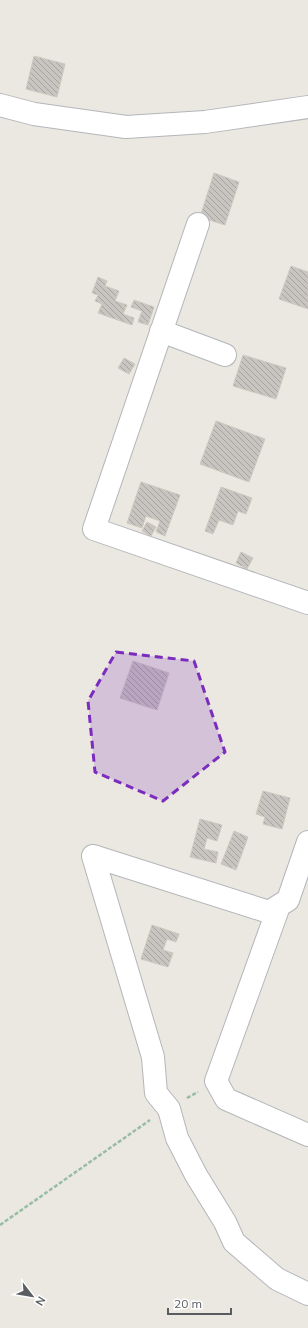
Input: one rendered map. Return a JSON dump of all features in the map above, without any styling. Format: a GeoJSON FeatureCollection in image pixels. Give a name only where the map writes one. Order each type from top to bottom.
{"type":"FeatureCollection","features":[{"type":"Feature","properties":{"kind":"street"},"geometry":{"type":"LineString","coordinates":[[0,105],[34,114],[126,127],[205,122],[308,107]]}},
{"type":"Feature","properties":{"kind":"street"},"geometry":{"type":"LineString","coordinates":[[198,224],[94,529],[308,603]]}},
{"type":"Feature","properties":{"kind":"street"},"geometry":{"type":"LineString","coordinates":[[161,331],[225,355]]}},
{"type":"Feature","properties":{"kind":"street"},"geometry":{"type":"LineString","coordinates":[[308,842],[288,900],[269,912],[93,856],[153,1057],[156,1093],[169,1109],[177,1138],[196,1175],[226,1222],[234,1242],[277,1279],[308,1294]]}},
{"type":"Feature","properties":{"kind":"street"},"geometry":{"type":"LineString","coordinates":[[279,906],[216,1081],[226,1099],[308,1135]]}},
{"type":"Feature","properties":{"kind":"path"},"geometry":{"type":"LineString","coordinates":[[0,1225],[148,1121],[216,1081]]}},
{"type":"Feature","properties":{"kind":"highlighted area"},"geometry":{"type":"Polygon","coordinates":[[[116,652],[194,661],[225,752],[163,801],[95,772],[88,701],[116,652]]]}},
{"type":"Feature","properties":{"kind":"building"},"geometry":{"type":"Polygon","coordinates":[[[34,56],[65,64],[57,97],[26,89],[34,56]]]}},
{"type":"Feature","properties":{"kind":"building"},"geometry":{"type":"Polygon","coordinates":[[[214,173],[239,182],[225,225],[200,217],[214,173]]]}},
{"type":"Feature","properties":{"kind":"building"},"geometry":{"type":"Polygon","coordinates":[[[291,266],[308,272],[308,309],[279,299],[291,266]]]}},
{"type":"Feature","properties":{"kind":"building"},"geometry":{"type":"Polygon","coordinates":[[[98,277],[107,281],[105,286],[119,291],[115,301],[127,305],[123,314],[134,318],[132,325],[98,313],[102,304],[95,301],[98,295],[92,293],[98,277]]]}},
{"type":"Feature","properties":{"kind":"building"},"geometry":{"type":"Polygon","coordinates":[[[134,300],[154,307],[148,325],[138,322],[142,311],[131,307],[134,300]]]}},
{"type":"Feature","properties":{"kind":"building"},"geometry":{"type":"Polygon","coordinates":[[[243,355],[286,368],[276,399],[233,386],[243,355]]]}},
{"type":"Feature","properties":{"kind":"building"},"geometry":{"type":"Polygon","coordinates":[[[124,358],[135,364],[129,374],[118,368],[124,358]]]}},
{"type":"Feature","properties":{"kind":"building"},"geometry":{"type":"Polygon","coordinates":[[[216,421],[265,439],[249,482],[200,464],[216,421]]]}},
{"type":"Feature","properties":{"kind":"building"},"geometry":{"type":"Polygon","coordinates":[[[141,482],[180,495],[165,536],[156,532],[160,521],[146,516],[142,528],[127,523],[141,482]]]}},
{"type":"Feature","properties":{"kind":"building"},"geometry":{"type":"Polygon","coordinates":[[[221,487],[252,498],[246,514],[238,511],[233,525],[219,520],[213,534],[205,531],[221,487]]]}},
{"type":"Feature","properties":{"kind":"building"},"geometry":{"type":"Polygon","coordinates":[[[147,522],[156,527],[151,536],[142,531],[147,522]]]}},
{"type":"Feature","properties":{"kind":"building"},"geometry":{"type":"Polygon","coordinates":[[[241,552],[253,558],[247,569],[236,563],[241,552]]]}},
{"type":"Feature","properties":{"kind":"building"},"geometry":{"type":"Polygon","coordinates":[[[133,661],[169,673],[157,710],[120,698],[133,661]]]}},
{"type":"Feature","properties":{"kind":"building"},"geometry":{"type":"Polygon","coordinates":[[[263,791],[290,798],[282,829],[263,824],[265,817],[256,814],[263,791]]]}},
{"type":"Feature","properties":{"kind":"building"},"geometry":{"type":"Polygon","coordinates":[[[200,819],[222,825],[217,841],[207,838],[204,849],[218,852],[216,863],[190,857],[200,819]]]}},
{"type":"Feature","properties":{"kind":"building"},"geometry":{"type":"Polygon","coordinates":[[[234,831],[248,837],[236,870],[221,864],[234,831]]]}},
{"type":"Feature","properties":{"kind":"building"},"geometry":{"type":"Polygon","coordinates":[[[152,925],[179,934],[176,942],[167,939],[163,950],[173,953],[168,967],[141,959],[152,925]]]}}]}
